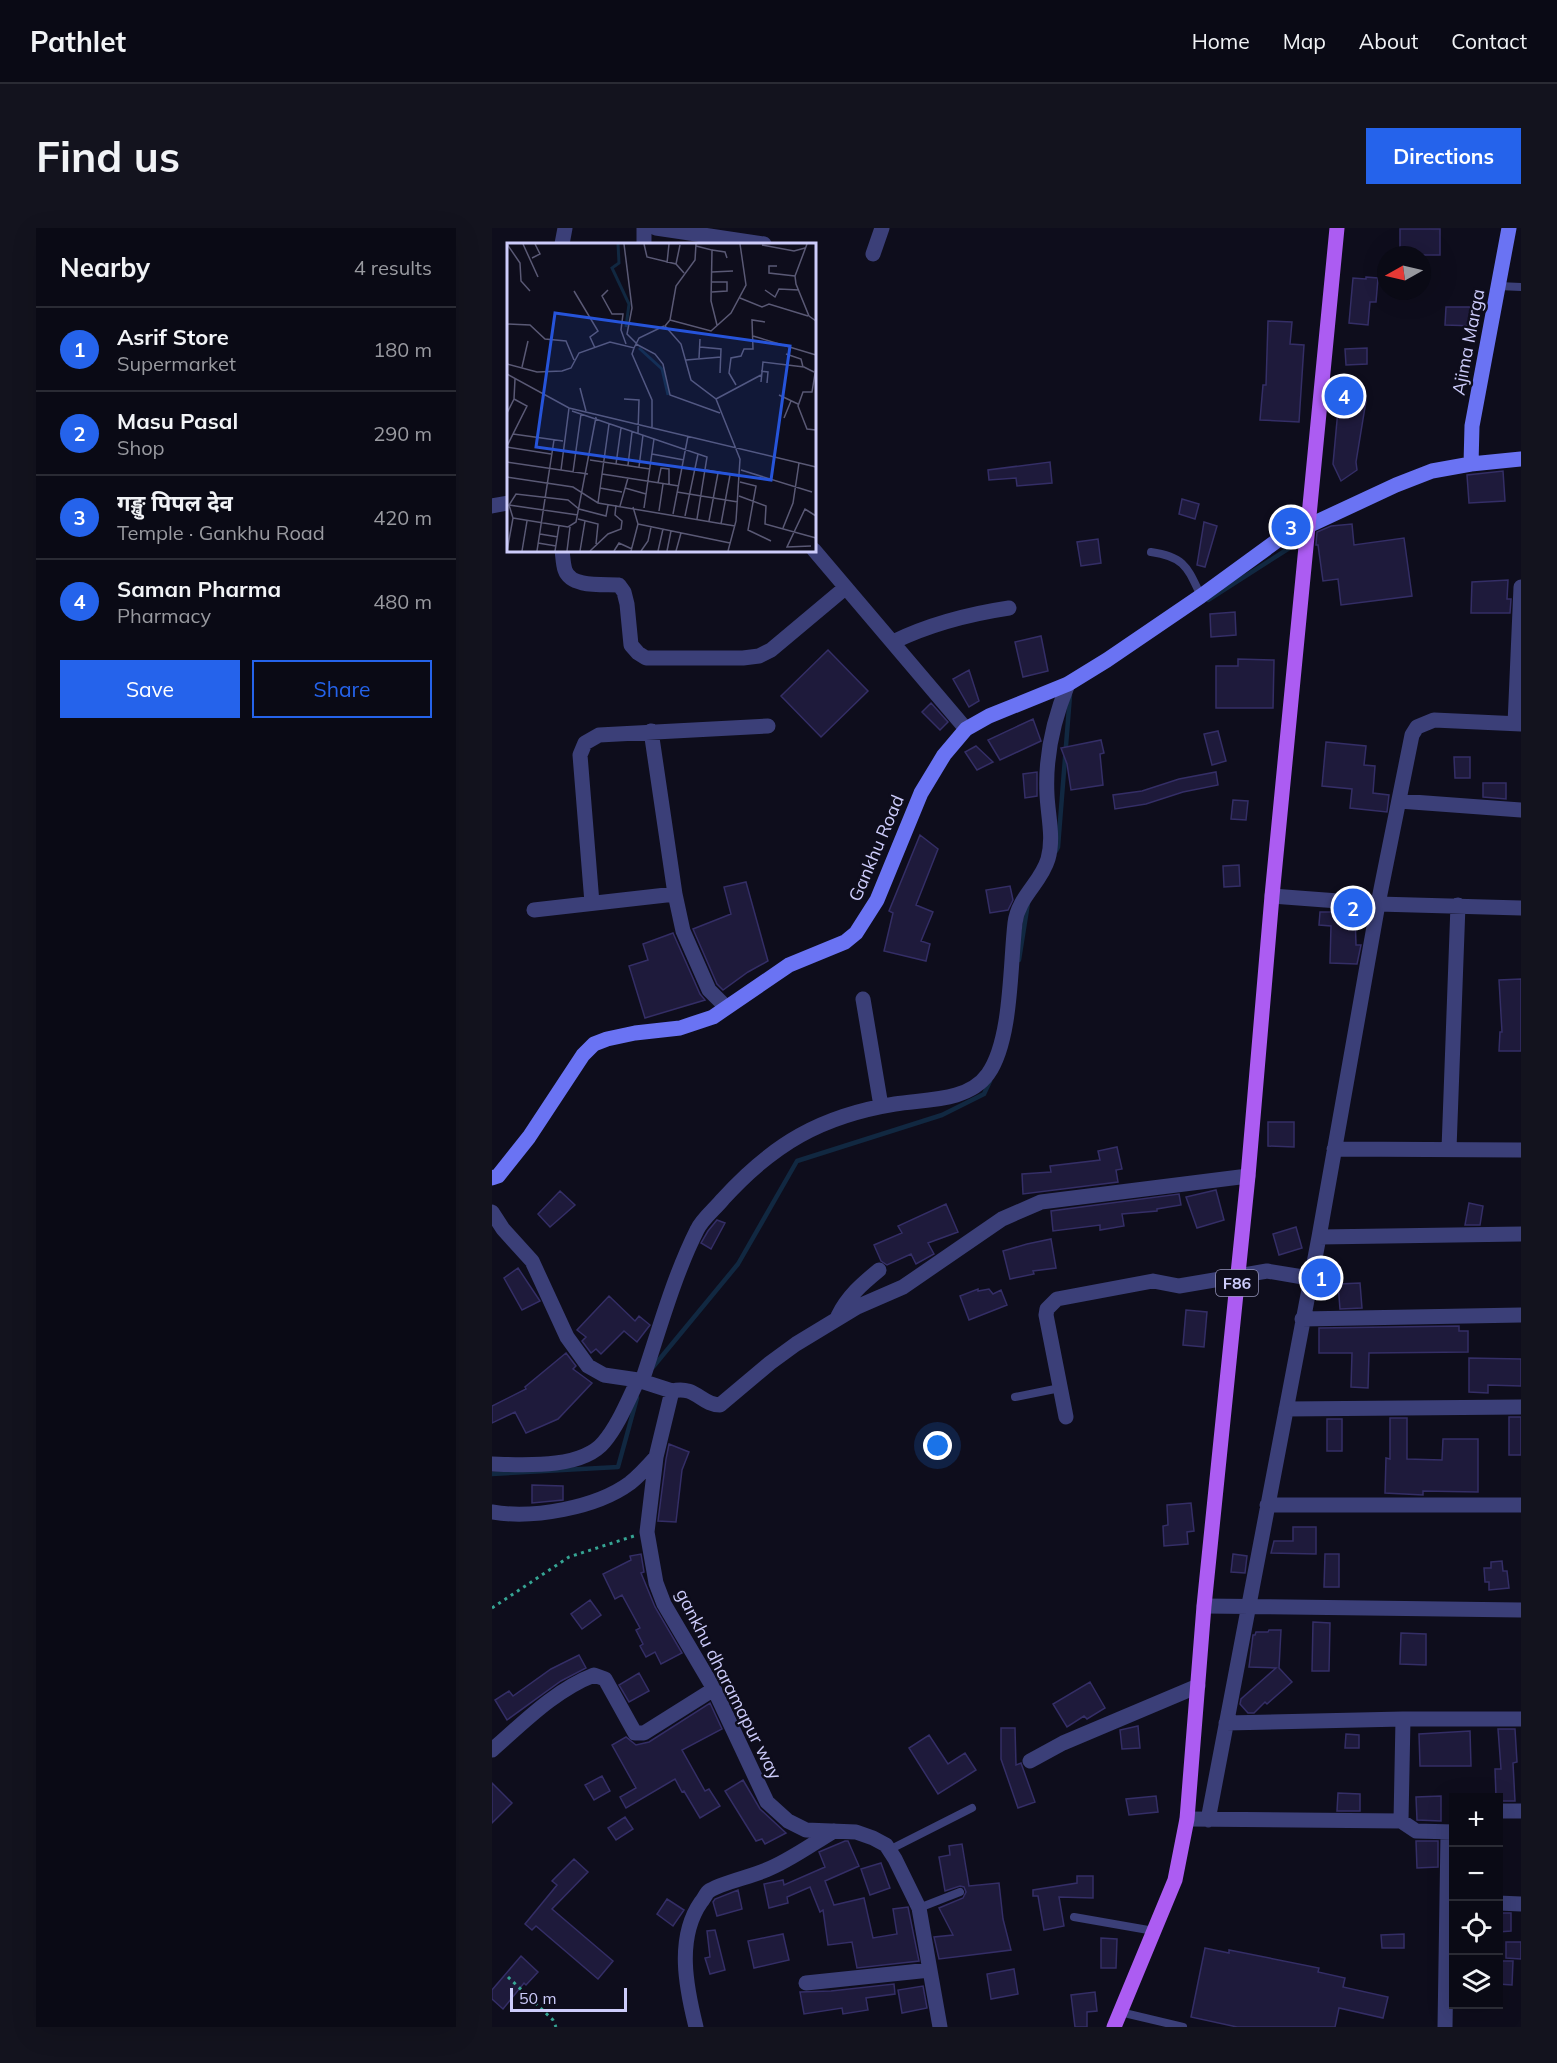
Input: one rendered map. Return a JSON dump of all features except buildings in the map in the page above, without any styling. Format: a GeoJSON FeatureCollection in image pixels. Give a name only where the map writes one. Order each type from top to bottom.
{"type":"FeatureCollection","features":[{"type":"Feature","properties":{"kind":"main road","name":"F86"},"geometry":{"type":"LineString","coordinates":[[1114,2027],[1175,1880],[1187,1819],[1204,1606],[1248,1176],[1272,896],[1337,228]]}},
{"type":"Feature","properties":{"kind":"main road","name":"Ajima Marga"},"geometry":{"type":"LineString","coordinates":[[1471,464],[1472,426],[1509,228]]}},
{"type":"Feature","properties":{"kind":"main road","name":"Gankhu Road"},"geometry":{"type":"LineString","coordinates":[[492,1178],[498,1176],[529,1137],[583,1055],[594,1044],[635,1033],[680,1028],[713,1017],[789,965],[845,942],[856,933],[877,900],[921,793],[944,755],[966,729],[989,716],[1068,684],[1201,596],[1278,540],[1414,477],[1432,471],[1521,459]]}},
{"type":"Feature","properties":{"kind":"street"},"geometry":{"type":"LineString","coordinates":[[562,243],[565,228]]}},
{"type":"Feature","properties":{"kind":"street"},"geometry":{"type":"LineString","coordinates":[[656,228],[764,243]]}},
{"type":"Feature","properties":{"kind":"street"},"geometry":{"type":"LineString","coordinates":[[873,254],[882,228]]}},
{"type":"Feature","properties":{"kind":"street"},"geometry":{"type":"LineString","coordinates":[[492,506],[507,503]]}},
{"type":"Feature","properties":{"kind":"street"},"geometry":{"type":"LineString","coordinates":[[562,552],[565,572],[572,580],[619,585],[624,592],[627,604],[631,645],[645,658],[759,656],[771,650],[845,588]]}},
{"type":"Feature","properties":{"kind":"street"},"geometry":{"type":"LineString","coordinates":[[816,552],[966,729]]}},
{"type":"Feature","properties":{"kind":"street"},"geometry":{"type":"LineString","coordinates":[[1208,1820],[1319,1237],[1378,904],[1409,745],[1417,727],[1434,720],[1518,724],[1521,587]]}},
{"type":"Feature","properties":{"kind":"street"},"geometry":{"type":"LineString","coordinates":[[893,642],[916,631],[977,613],[1009,608]]}},
{"type":"Feature","properties":{"kind":"street"},"geometry":{"type":"LineString","coordinates":[[492,1464],[557,1463],[578,1458],[603,1444],[640,1380],[675,1282],[698,1228],[764,1158],[800,1134],[830,1120],[881,1106],[966,1092],[979,1084],[988,1074],[996,1060],[1006,1021],[1016,919],[1022,899],[1041,875],[1048,858],[1051,837],[1046,794],[1049,754],[1057,710],[1068,684]]}},
{"type":"Feature","properties":{"kind":"street"},"geometry":{"type":"LineString","coordinates":[[592,903],[580,755],[585,743],[599,735],[768,726]]}},
{"type":"Feature","properties":{"kind":"street"},"geometry":{"type":"LineString","coordinates":[[651,731],[675,894],[683,931],[709,990],[726,1007]]}},
{"type":"Feature","properties":{"kind":"street"},"geometry":{"type":"LineString","coordinates":[[1399,801],[1521,810]]}},
{"type":"Feature","properties":{"kind":"street"},"geometry":{"type":"LineString","coordinates":[[534,910],[675,894]]}},
{"type":"Feature","properties":{"kind":"street"},"geometry":{"type":"LineString","coordinates":[[1272,896],[1378,904],[1521,908]]}},
{"type":"Feature","properties":{"kind":"street"},"geometry":{"type":"LineString","coordinates":[[1449,1149],[1458,905]]}},
{"type":"Feature","properties":{"kind":"street"},"geometry":{"type":"LineString","coordinates":[[863,999],[881,1106]]}},
{"type":"Feature","properties":{"kind":"street"},"geometry":{"type":"LineString","coordinates":[[1334,1149],[1521,1150]]}},
{"type":"Feature","properties":{"kind":"street"},"geometry":{"type":"LineString","coordinates":[[492,1212],[503,1229],[532,1261],[567,1337],[588,1366],[604,1375],[640,1380],[672,1391],[681,1389],[695,1392],[714,1405],[720,1405],[796,1344],[857,1307],[903,1287],[1002,1219],[1041,1203],[1248,1176]]}},
{"type":"Feature","properties":{"kind":"street"},"geometry":{"type":"LineString","coordinates":[[1319,1237],[1521,1234]]}},
{"type":"Feature","properties":{"kind":"street"},"geometry":{"type":"LineString","coordinates":[[837,1319],[844,1305],[858,1287],[879,1270]]}},
{"type":"Feature","properties":{"kind":"street"},"geometry":{"type":"LineString","coordinates":[[1066,1418],[1046,1315],[1047,1309],[1057,1299],[1153,1281],[1179,1286],[1267,1271],[1310,1278]]}},
{"type":"Feature","properties":{"kind":"street"},"geometry":{"type":"LineString","coordinates":[[1302,1319],[1521,1315]]}},
{"type":"Feature","properties":{"kind":"street","name":"gankhu dharamapur way"},"geometry":{"type":"LineString","coordinates":[[672,1391],[656,1457],[647,1532],[656,1583],[664,1604],[714,1689],[767,1802],[788,1821],[806,1830],[856,1832],[886,1845],[889,1850]]}},
{"type":"Feature","properties":{"kind":"street"},"geometry":{"type":"LineString","coordinates":[[1286,1409],[1521,1407]]}},
{"type":"Feature","properties":{"kind":"street"},"geometry":{"type":"LineString","coordinates":[[492,1512],[510,1515],[550,1512],[601,1498],[631,1483],[656,1457]]}},
{"type":"Feature","properties":{"kind":"street"},"geometry":{"type":"LineString","coordinates":[[1267,1505],[1521,1505]]}},
{"type":"Feature","properties":{"kind":"street"},"geometry":{"type":"LineString","coordinates":[[1204,1606],[1521,1610]]}},
{"type":"Feature","properties":{"kind":"street"},"geometry":{"type":"LineString","coordinates":[[492,1750],[559,1694],[580,1680],[594,1675],[605,1679],[635,1733],[644,1733],[714,1689]]}},
{"type":"Feature","properties":{"kind":"street"},"geometry":{"type":"LineString","coordinates":[[1030,1761],[1063,1743],[1198,1686]]}},
{"type":"Feature","properties":{"kind":"street"},"geometry":{"type":"LineString","coordinates":[[1401,1821],[1402,1719]]}},
{"type":"Feature","properties":{"kind":"street"},"geometry":{"type":"LineString","coordinates":[[1226,1723],[1521,1719]]}},
{"type":"Feature","properties":{"kind":"street"},"geometry":{"type":"LineString","coordinates":[[1503,1811],[1521,1811]]}},
{"type":"Feature","properties":{"kind":"street"},"geometry":{"type":"LineString","coordinates":[[1187,1819],[1401,1821],[1416,1831],[1449,1832]]}},
{"type":"Feature","properties":{"kind":"street"},"geometry":{"type":"LineString","coordinates":[[696,2027],[688,1995],[686,1949],[687,1931],[702,1901],[710,1890],[767,1870],[835,1830]]}},
{"type":"Feature","properties":{"kind":"street"},"geometry":{"type":"LineString","coordinates":[[889,1850],[919,1908],[940,2027]]}},
{"type":"Feature","properties":{"kind":"street"},"geometry":{"type":"LineString","coordinates":[[1503,1903],[1521,1904]]}},
{"type":"Feature","properties":{"kind":"street"},"geometry":{"type":"LineString","coordinates":[[1445,2027],[1449,1926]]}},
{"type":"Feature","properties":{"kind":"street"},"geometry":{"type":"LineString","coordinates":[[806,1983],[930,1970]]}},
{"type":"Feature","properties":{"kind":"lane"},"geometry":{"type":"LineString","coordinates":[[1498,286],[1521,287]]}},
{"type":"Feature","properties":{"kind":"lane"},"geometry":{"type":"LineString","coordinates":[[1150,552],[1174,558],[1186,566],[1201,596]]}},
{"type":"Feature","properties":{"kind":"lane"},"geometry":{"type":"LineString","coordinates":[[1015,1397],[1060,1388]]}},
{"type":"Feature","properties":{"kind":"lane"},"geometry":{"type":"LineString","coordinates":[[889,1850],[972,1808]]}},
{"type":"Feature","properties":{"kind":"lane"},"geometry":{"type":"LineString","coordinates":[[919,1908],[960,1892]]}},
{"type":"Feature","properties":{"kind":"lane"},"geometry":{"type":"LineString","coordinates":[[1074,1917],[1154,1931]]}},
{"type":"Feature","properties":{"kind":"lane"},"geometry":{"type":"LineString","coordinates":[[1120,2012],[1183,2027]]}},
{"type":"Feature","properties":{"kind":"path"},"geometry":{"type":"LineString","coordinates":[[492,1608],[569,1557],[647,1532]]}},
{"type":"Feature","properties":{"kind":"path"},"geometry":{"type":"LineString","coordinates":[[508,1977],[553,2020],[556,2027]]}},
{"type":"Feature","properties":{"kind":"waterway"},"geometry":{"type":"LineString","coordinates":[[1208,600],[1302,540]]}},
{"type":"Feature","properties":{"kind":"waterway"},"geometry":{"type":"LineString","coordinates":[[1056,851],[1070,695]]}},
{"type":"Feature","properties":{"kind":"waterway"},"geometry":{"type":"LineString","coordinates":[[1019,960],[1028,903]]}},
{"type":"Feature","properties":{"kind":"waterway"},"geometry":{"type":"LineString","coordinates":[[653,1367],[738,1264],[797,1161],[942,1115],[984,1094],[990,1081]]}},
{"type":"Feature","properties":{"kind":"waterway"},"geometry":{"type":"LineString","coordinates":[[492,1474],[618,1467],[637,1398]]}},
{"type":"Feature","properties":{"kind":"place","name":"Saman Pharma"},"geometry":{"type":"Point","coordinates":[1344,396]}},
{"type":"Feature","properties":{"kind":"place","name":"गङ्खु पिपल देव"},"geometry":{"type":"Point","coordinates":[1291,527]}},
{"type":"Feature","properties":{"kind":"place","name":"Masu Pasal"},"geometry":{"type":"Point","coordinates":[1353,908]}},
{"type":"Feature","properties":{"kind":"place","name":"Asrif Store"},"geometry":{"type":"Point","coordinates":[1321,1278]}}]}
